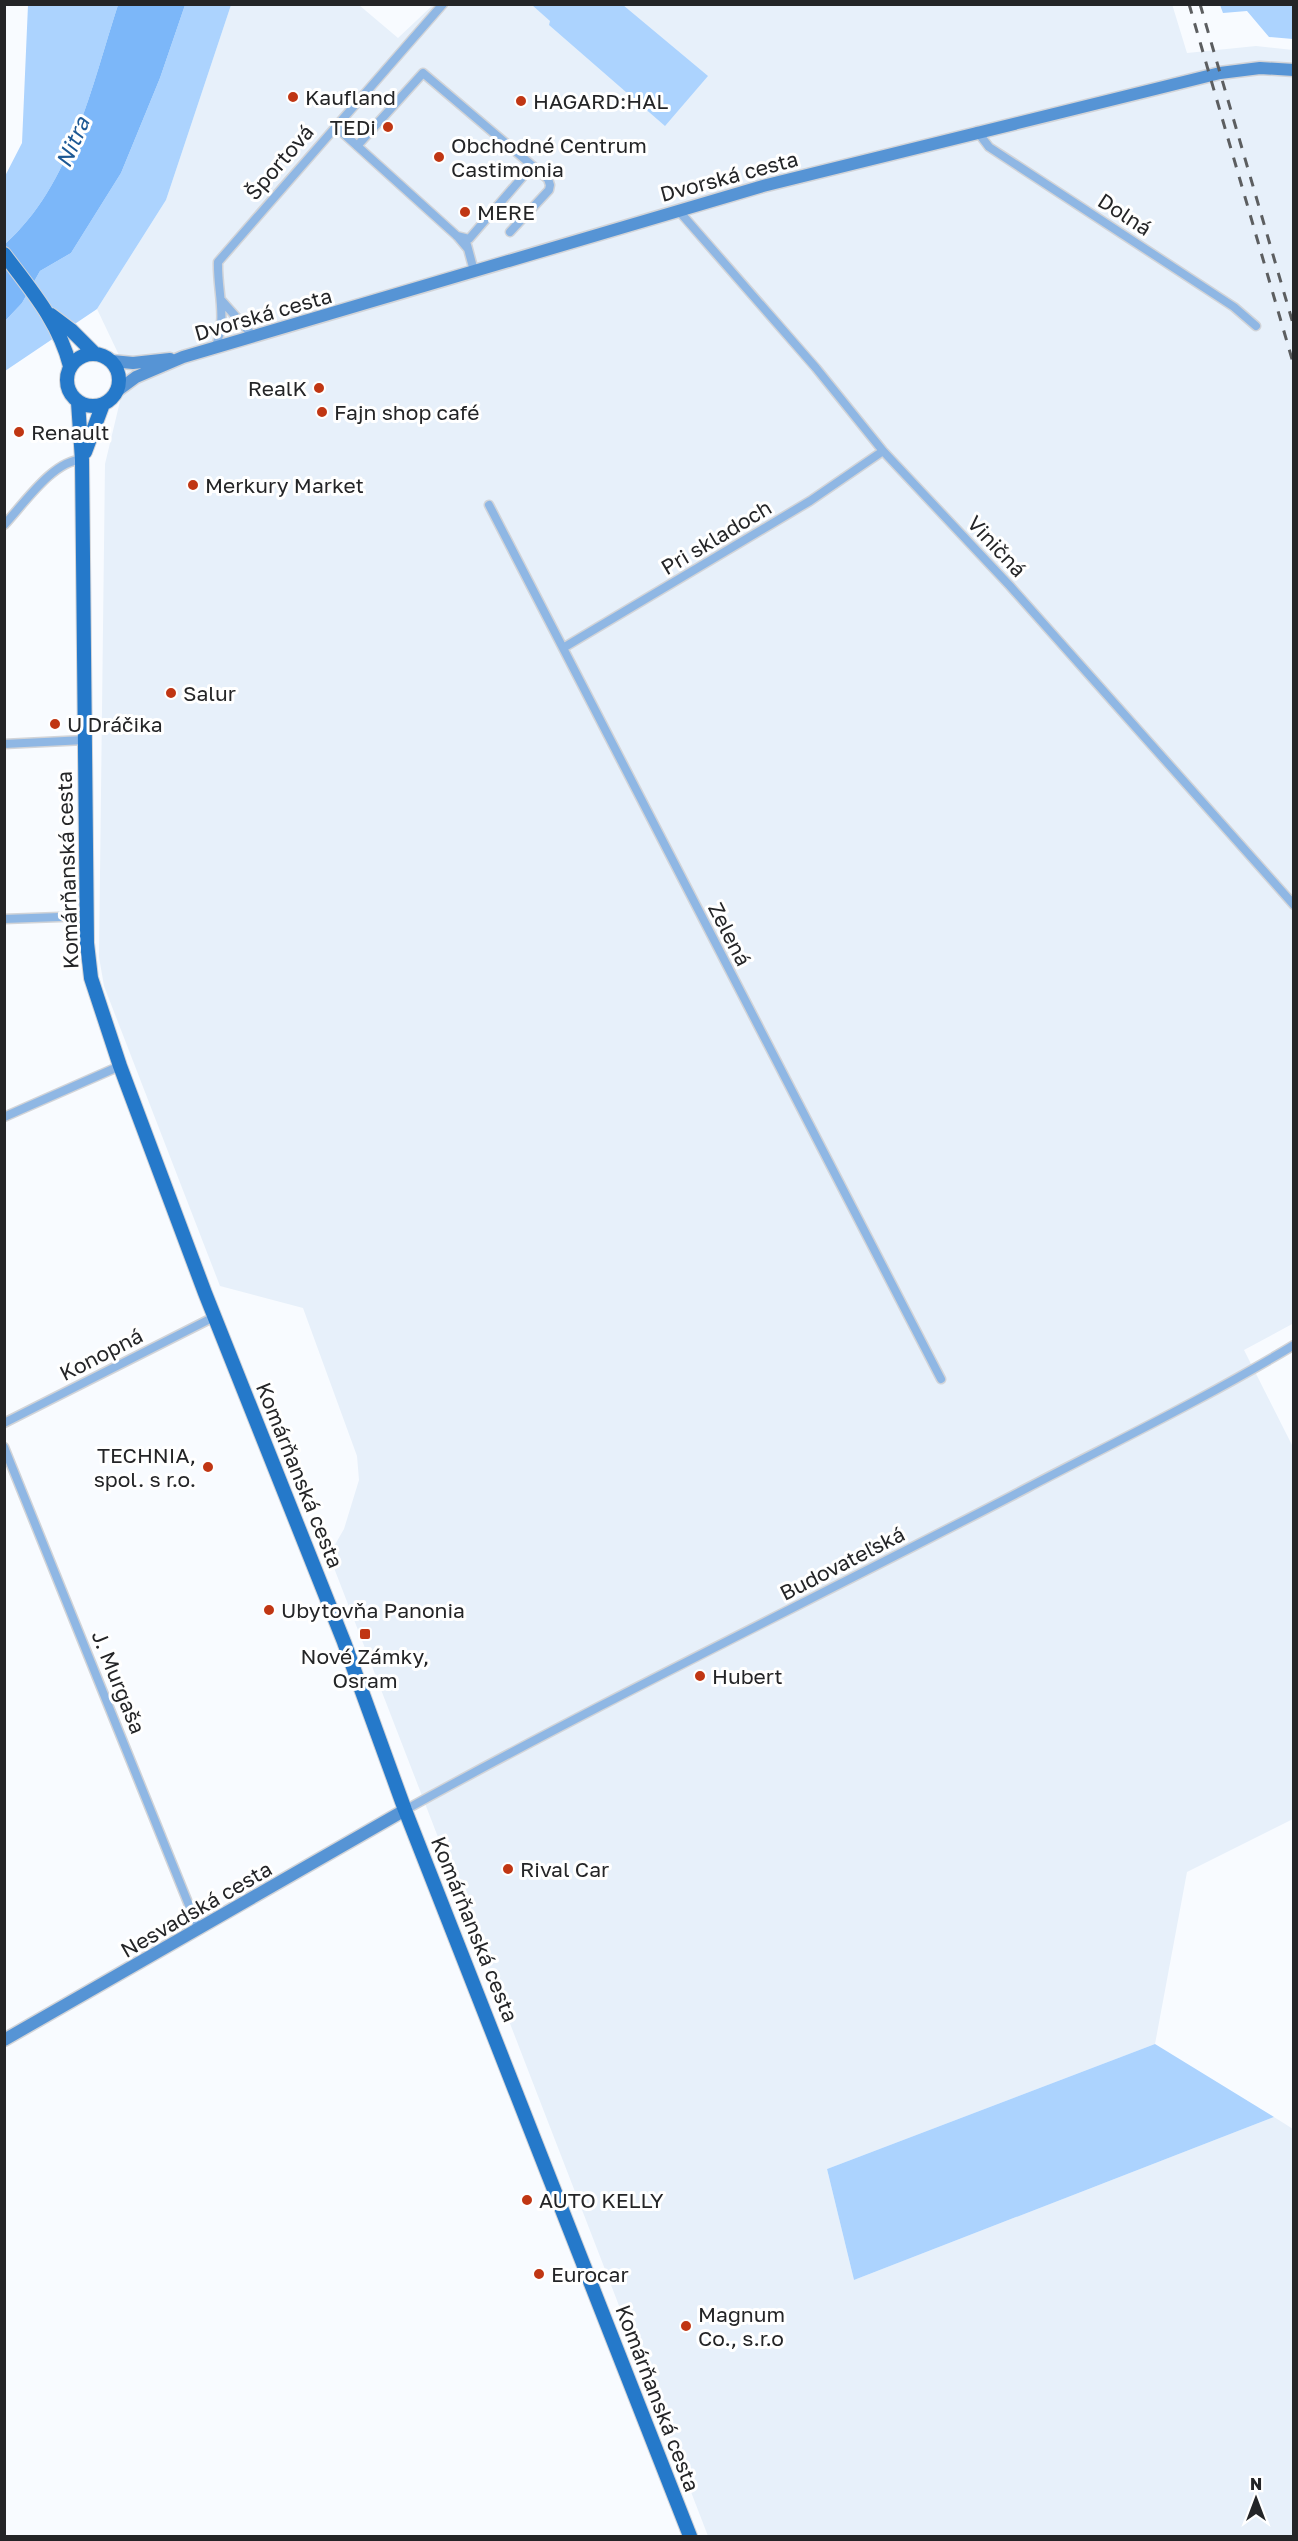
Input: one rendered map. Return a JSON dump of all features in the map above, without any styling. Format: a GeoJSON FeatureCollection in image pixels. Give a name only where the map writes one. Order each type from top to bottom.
{"type":"FeatureCollection","features":[{"type":"Feature","properties":{"kind":"main road"},"geometry":{"type":"LineString","coordinates":[[4,254],[50,313],[94,353],[112,361],[119,375],[117,391],[113,398],[103,404],[88,406],[78,402],[71,395],[67,386],[67,376],[70,366],[80,357],[94,353]]}},
{"type":"Feature","properties":{"kind":"main road"},"geometry":{"type":"LineString","coordinates":[[50,313],[70,366]]}},
{"type":"Feature","properties":{"kind":"main road","name":"Komárňanská cesta"},"geometry":{"type":"LineString","coordinates":[[78,402],[82,460],[87,943],[91,978],[120,1066],[214,1317],[344,1642],[405,1810],[690,2536]]}},
{"type":"Feature","properties":{"kind":"main road","name":"Komárňanská cesta"},"geometry":{"type":"LineString","coordinates":[[82,460],[103,404]]}},
{"type":"Feature","properties":{"kind":"street","name":"Športová"},"geometry":{"type":"LineString","coordinates":[[215,348],[219,334],[222,301],[217,280],[218,262],[334,126],[443,4]]}},
{"type":"Feature","properties":{"kind":"street","name":"Dvorská cesta"},"geometry":{"type":"LineString","coordinates":[[117,391],[136,377],[183,357],[763,186],[1220,73],[1260,68],[1293,70]]}},
{"type":"Feature","properties":{"kind":"street"},"geometry":{"type":"LineString","coordinates":[[357,146],[423,73],[548,179],[549,190],[510,232]]}},
{"type":"Feature","properties":{"kind":"street"},"geometry":{"type":"LineString","coordinates":[[334,126],[457,236],[468,249]]}},
{"type":"Feature","properties":{"kind":"street","name":"Dolná"},"geometry":{"type":"LineString","coordinates":[[978,131],[989,147],[1234,307],[1256,326]]}},
{"type":"Feature","properties":{"kind":"street"},"geometry":{"type":"LineString","coordinates":[[474,271],[468,249],[469,239],[532,166]]}},
{"type":"Feature","properties":{"kind":"street","name":"Viničná"},"geometry":{"type":"LineString","coordinates":[[678,210],[816,368],[883,451],[1018,595],[1293,905]]}},
{"type":"Feature","properties":{"kind":"street"},"geometry":{"type":"LineString","coordinates":[[457,236],[469,239]]}},
{"type":"Feature","properties":{"kind":"street"},"geometry":{"type":"LineString","coordinates":[[222,301],[254,337]]}},
{"type":"Feature","properties":{"kind":"street","name":"Dvorská cesta"},"geometry":{"type":"LineString","coordinates":[[112,361],[133,363],[183,357]]}},
{"type":"Feature","properties":{"kind":"street","name":"Pri skladoch"},"geometry":{"type":"LineString","coordinates":[[563,648],[810,501],[883,451]]}},
{"type":"Feature","properties":{"kind":"street"},"geometry":{"type":"LineString","coordinates":[[4,525],[54,471],[71,460],[82,460]]}},
{"type":"Feature","properties":{"kind":"street","name":"Zelená"},"geometry":{"type":"LineString","coordinates":[[489,505],[941,1379]]}},
{"type":"Feature","properties":{"kind":"street"},"geometry":{"type":"LineString","coordinates":[[4,744],[85,740]]}},
{"type":"Feature","properties":{"kind":"street"},"geometry":{"type":"LineString","coordinates":[[4,919],[87,916]]}},
{"type":"Feature","properties":{"kind":"street"},"geometry":{"type":"LineString","coordinates":[[4,1117],[120,1066]]}},
{"type":"Feature","properties":{"kind":"street","name":"Konopná"},"geometry":{"type":"LineString","coordinates":[[4,1423],[214,1317]]}},
{"type":"Feature","properties":{"kind":"street","name":"Budovateľská"},"geometry":{"type":"LineString","coordinates":[[405,1810],[810,1598],[954,1527],[1229,1384],[1293,1345]]}},
{"type":"Feature","properties":{"kind":"street","name":"J. Murgaša"},"geometry":{"type":"LineString","coordinates":[[4,1447],[199,1930]]}},
{"type":"Feature","properties":{"kind":"street","name":"Nesvadská cesta"},"geometry":{"type":"LineString","coordinates":[[4,2040],[405,1810]]}},
{"type":"Feature","properties":{"kind":"shaded area"},"geometry":{"type":"Polygon","coordinates":[[[434,4],[1172,4],[1187,53],[1256,46],[1293,50],[1294,1323],[1244,1350],[1293,1447],[1293,1819],[1187,1872],[1155,2044],[827,2169],[854,2280],[1274,2117],[1293,2129],[1293,2536],[708,2536],[329,1555],[344,1529],[359,1480],[357,1456],[303,1308],[220,1286],[104,986],[99,957],[105,464],[127,372],[97,309],[166,200],[231,5],[359,5],[398,38],[434,4]]]}},
{"type":"Feature","properties":{"kind":"shaded area"},"geometry":{"type":"Polygon","coordinates":[[[28,5],[118,5],[88,100],[63,164],[47,193],[28,220],[5,244],[4,178],[22,143],[28,5]]]}},
{"type":"Feature","properties":{"kind":"shaded area"},"geometry":{"type":"Polygon","coordinates":[[[118,5],[185,5],[160,78],[121,173],[71,253],[40,271],[22,303],[5,321],[5,244],[28,220],[47,193],[63,164],[77,133],[118,5]]]}},
{"type":"Feature","properties":{"kind":"shaded area"},"geometry":{"type":"Polygon","coordinates":[[[185,5],[231,5],[166,200],[97,309],[5,371],[5,321],[22,303],[40,271],[71,253],[121,173],[160,78],[185,5]]]}},
{"type":"Feature","properties":{"kind":"shaded area"},"geometry":{"type":"Polygon","coordinates":[[[532,5],[623,5],[708,76],[665,126],[549,25],[550,21],[532,5]]]}},
{"type":"Feature","properties":{"kind":"shaded area"},"geometry":{"type":"Polygon","coordinates":[[[1220,5],[1293,5],[1293,39],[1269,37],[1247,11],[1223,13],[1220,5]]]}},
{"type":"Feature","properties":{"kind":"shaded area"},"geometry":{"type":"Polygon","coordinates":[[[1155,2044],[1274,2117],[854,2280],[827,2169],[1155,2044]]]}},
{"type":"Feature","properties":{"kind":"railway"},"geometry":{"type":"LineString","coordinates":[[1189,4],[1294,366]]}},
{"type":"Feature","properties":{"kind":"railway"},"geometry":{"type":"LineString","coordinates":[[1200,4],[1294,327]]}},
{"type":"Feature","properties":{"kind":"place","name":"Kaufland"},"geometry":{"type":"Point","coordinates":[293,97]}},
{"type":"Feature","properties":{"kind":"place","name":"HAGARD:HAL"},"geometry":{"type":"Point","coordinates":[521,101]}},
{"type":"Feature","properties":{"kind":"place","name":"TEDi"},"geometry":{"type":"Point","coordinates":[388,127]}},
{"type":"Feature","properties":{"kind":"place","name":"Obchodné Centrum Castimonia"},"geometry":{"type":"Point","coordinates":[439,157]}},
{"type":"Feature","properties":{"kind":"place","name":"MERE"},"geometry":{"type":"Point","coordinates":[465,212]}},
{"type":"Feature","properties":{"kind":"place","name":"RealK"},"geometry":{"type":"Point","coordinates":[319,388]}},
{"type":"Feature","properties":{"kind":"place","name":"Fajn shop café"},"geometry":{"type":"Point","coordinates":[322,412]}},
{"type":"Feature","properties":{"kind":"place","name":"Renault"},"geometry":{"type":"Point","coordinates":[19,432]}},
{"type":"Feature","properties":{"kind":"place","name":"Merkury Market"},"geometry":{"type":"Point","coordinates":[193,485]}},
{"type":"Feature","properties":{"kind":"place","name":"Salur"},"geometry":{"type":"Point","coordinates":[171,693]}},
{"type":"Feature","properties":{"kind":"place","name":"U Dráčika"},"geometry":{"type":"Point","coordinates":[55,724]}},
{"type":"Feature","properties":{"kind":"place","name":"TECHNIA, spol. s r.o."},"geometry":{"type":"Point","coordinates":[208,1467]}},
{"type":"Feature","properties":{"kind":"place","name":"Ubytovňa Panonia"},"geometry":{"type":"Point","coordinates":[269,1610]}},
{"type":"Feature","properties":{"kind":"place","name":"Nové Zámky, Osram"},"geometry":{"type":"Point","coordinates":[365,1634]}},
{"type":"Feature","properties":{"kind":"place","name":"Hubert"},"geometry":{"type":"Point","coordinates":[700,1676]}},
{"type":"Feature","properties":{"kind":"place","name":"Rival Car"},"geometry":{"type":"Point","coordinates":[508,1869]}},
{"type":"Feature","properties":{"kind":"place","name":"AUTO KELLY"},"geometry":{"type":"Point","coordinates":[527,2200]}},
{"type":"Feature","properties":{"kind":"place","name":"Eurocar"},"geometry":{"type":"Point","coordinates":[539,2274]}},
{"type":"Feature","properties":{"kind":"place","name":"Magnum Co., s.r.o"},"geometry":{"type":"Point","coordinates":[686,2326]}},
{"type":"Feature","properties":{"kind":"water label","name":"Nitra"},"geometry":{"type":"Point","coordinates":[72,142]}}]}
